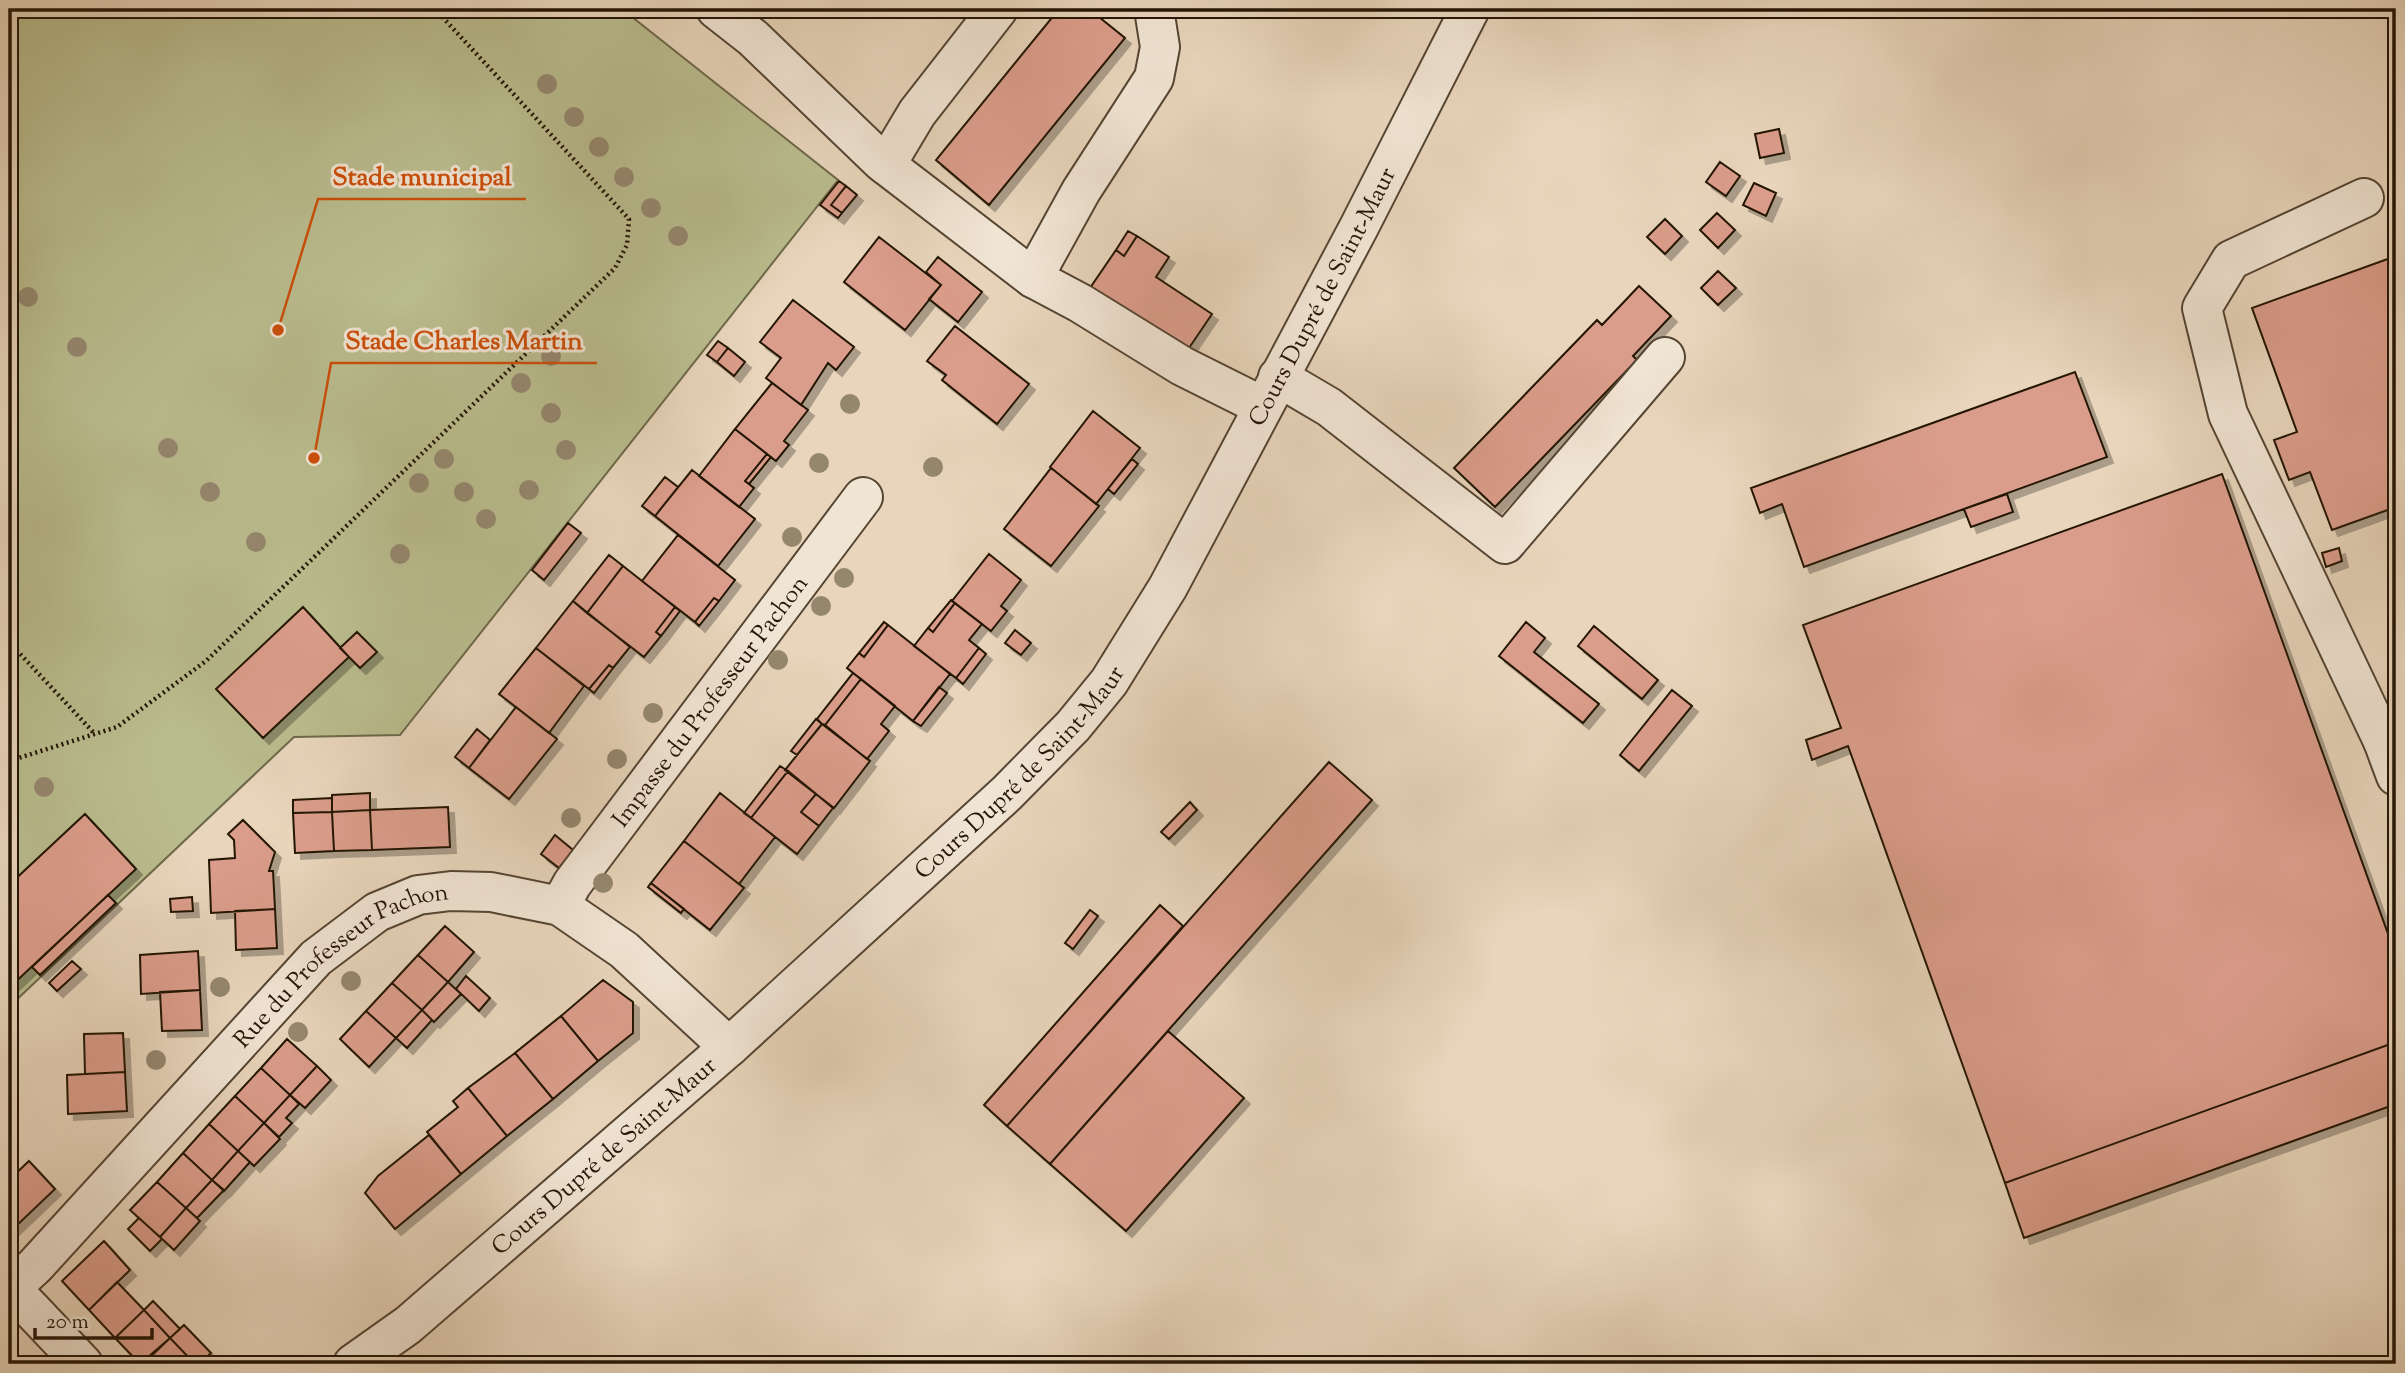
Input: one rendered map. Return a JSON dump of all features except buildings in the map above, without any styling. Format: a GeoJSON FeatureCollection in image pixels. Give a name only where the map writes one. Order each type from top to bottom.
{"type":"FeatureCollection","features":[{"type":"Feature","properties":{"kind":"street"},"geometry":{"type":"LineString","coordinates":[[716,9],[752,38],[886,165],[1032,278],[1080,303],[1182,366],[1329,407],[1505,544],[1665,357]]}},
{"type":"Feature","properties":{"kind":"street"},"geometry":{"type":"LineString","coordinates":[[886,165],[917,113],[998,9]]}},
{"type":"Feature","properties":{"kind":"street"},"geometry":{"type":"LineString","coordinates":[[1032,278],[1081,191],[1154,78],[1160,47],[1154,9]]}},
{"type":"Feature","properties":{"kind":"street","name":"Cours Dupré de Saint-Maur"},"geometry":{"type":"LineString","coordinates":[[352,1364],[408,1325],[729,1047],[1007,793],[1073,726],[1109,682],[1144,628],[1359,228],[1470,9]]}},
{"type":"Feature","properties":{"kind":"street"},"geometry":{"type":"LineString","coordinates":[[2364,198],[2231,260],[2202,307],[2228,414],[2389,732],[2396,776]]}},
{"type":"Feature","properties":{"kind":"street","name":"Impasse du Professeur Pachon"},"geometry":{"type":"LineString","coordinates":[[560,906],[572,884],[863,497]]}},
{"type":"Feature","properties":{"kind":"street","name":"Rue du Professeur Pachon"},"geometry":{"type":"LineString","coordinates":[[10,1287],[35,1266],[316,958],[377,912],[418,895],[451,891],[491,892],[560,906],[624,950],[700,1017],[729,1047]]}},
{"type":"Feature","properties":{"kind":"street"},"geometry":{"type":"LineString","coordinates":[[10,1287],[83,1364]]}},
{"type":"Feature","properties":{"kind":"path"},"geometry":{"type":"LineString","coordinates":[[9,761],[117,727],[206,661],[615,268],[627,245],[629,219],[435,9]]}},
{"type":"Feature","properties":{"kind":"path"},"geometry":{"type":"LineString","coordinates":[[9,642],[95,733]]}},
{"type":"Feature","properties":{"kind":"green space"},"geometry":{"type":"Polygon","coordinates":[[[9,9],[622,9],[838,180],[400,735],[294,737],[9,1007],[9,9]]]}},
{"type":"Feature","properties":{"kind":"place","name":"Stade municipal"},"geometry":{"type":"Point","coordinates":[278,330]}},
{"type":"Feature","properties":{"kind":"place","name":"Stade Charles Martin"},"geometry":{"type":"Point","coordinates":[314,458]}}]}
